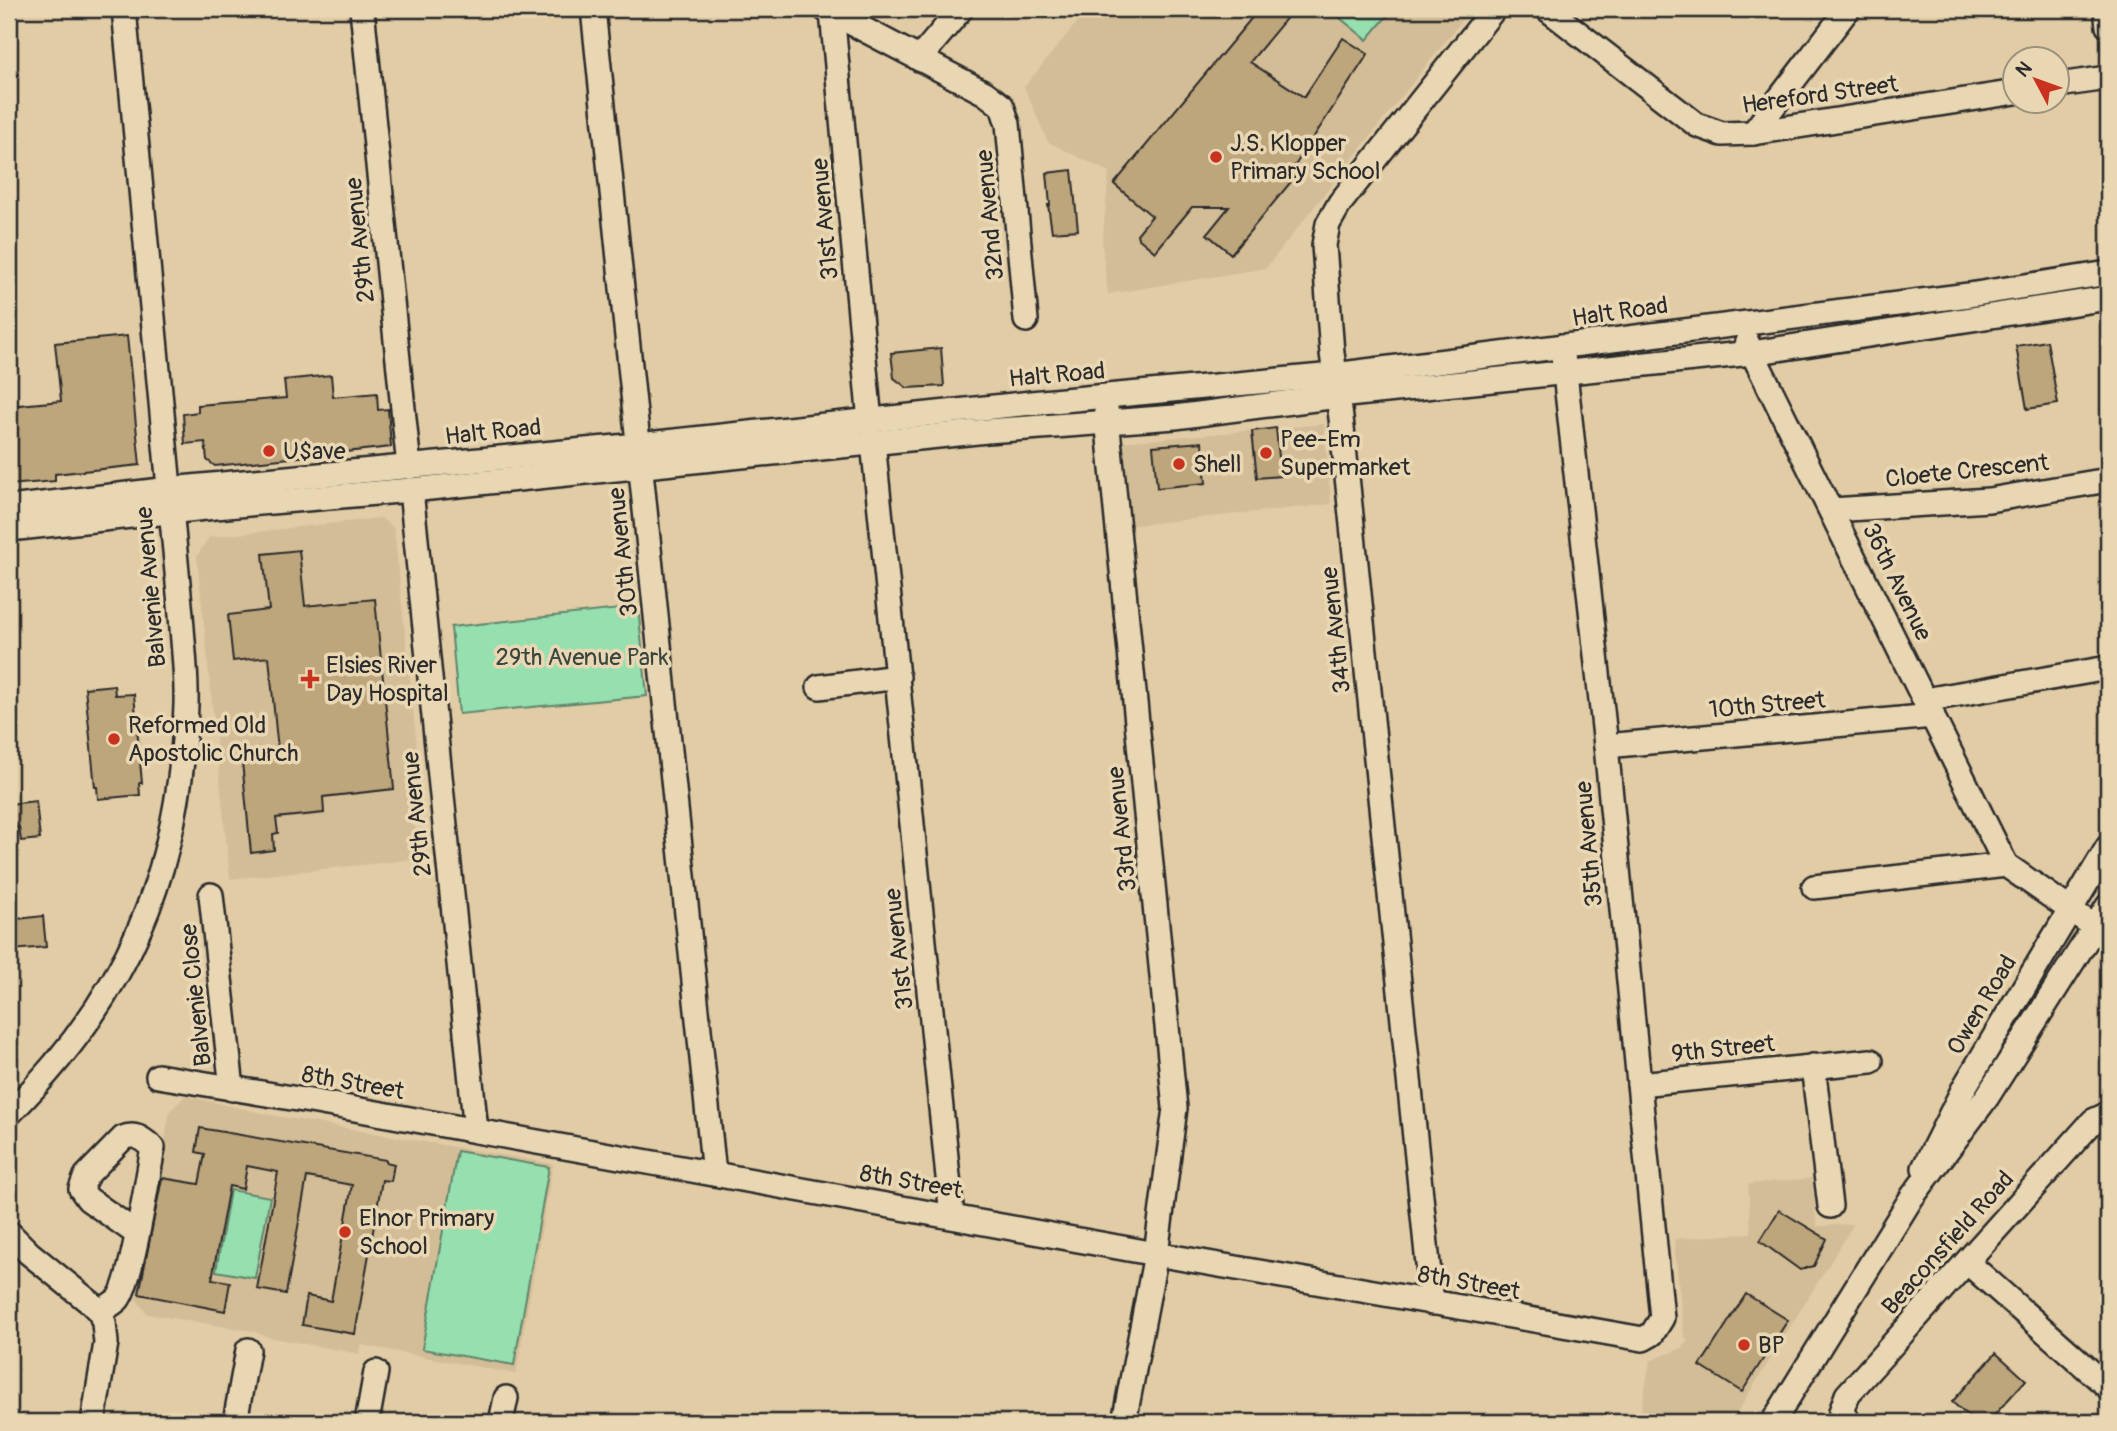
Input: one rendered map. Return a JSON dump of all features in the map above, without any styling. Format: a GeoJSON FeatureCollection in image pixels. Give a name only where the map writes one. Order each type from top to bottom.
{"type":"FeatureCollection","features":[{"type":"Feature","properties":{"kind":"street","name":"Balvenie Avenue"},"geometry":{"type":"LineString","coordinates":[[9,1114],[73,1044],[112,986],[149,908],[172,834],[182,773],[186,702],[170,489],[124,9]]}},
{"type":"Feature","properties":{"kind":"street","name":"29th Avenue"},"geometry":{"type":"LineString","coordinates":[[362,9],[409,467]]}},
{"type":"Feature","properties":{"kind":"street","name":"30th Avenue"},"geometry":{"type":"LineString","coordinates":[[593,9],[714,1174]]}},
{"type":"Feature","properties":{"kind":"street"},"geometry":{"type":"LineString","coordinates":[[829,11],[919,59],[961,9]]}},
{"type":"Feature","properties":{"kind":"street","name":"34th Avenue"},"geometry":{"type":"LineString","coordinates":[[1432,1303],[1336,386],[1324,246],[1328,224],[1340,203],[1494,9]]}},
{"type":"Feature","properties":{"kind":"street","name":"Hereford Street"},"geometry":{"type":"LineString","coordinates":[[1547,9],[1697,125],[1722,134],[1753,133],[2002,94]]}},
{"type":"Feature","properties":{"kind":"street"},"geometry":{"type":"LineString","coordinates":[[1753,133],[1848,9]]}},
{"type":"Feature","properties":{"kind":"street"},"geometry":{"type":"LineString","coordinates":[[2106,9],[2108,26]]}},
{"type":"Feature","properties":{"kind":"street","name":"31st Avenue"},"geometry":{"type":"LineString","coordinates":[[829,11],[953,1216]]}},
{"type":"Feature","properties":{"kind":"street","name":"32nd Avenue"},"geometry":{"type":"LineString","coordinates":[[919,59],[985,93],[1002,106],[1008,124],[1026,320]]}},
{"type":"Feature","properties":{"kind":"street"},"geometry":{"type":"LineString","coordinates":[[2072,83],[2108,78]]}},
{"type":"Feature","properties":{"kind":"street","name":"Halt Road"},"geometry":{"type":"LineString","coordinates":[[872,432],[986,431],[1107,424],[1562,346],[1969,295],[2108,273]]}},
{"type":"Feature","properties":{"kind":"street","name":"Halt Road"},"geometry":{"type":"LineString","coordinates":[[9,529],[411,491],[639,456],[872,432],[1105,397],[1566,373],[1752,353],[2108,298]]}},
{"type":"Feature","properties":{"kind":"street","name":"36th Avenue"},"geometry":{"type":"LineString","coordinates":[[1738,323],[2007,865],[2095,927]]}},
{"type":"Feature","properties":{"kind":"street","name":"35th Avenue"},"geometry":{"type":"LineString","coordinates":[[1562,346],[1606,746],[1662,1318],[1652,1334]]}},
{"type":"Feature","properties":{"kind":"street","name":"33rd Avenue"},"geometry":{"type":"LineString","coordinates":[[1105,397],[1175,1108],[1156,1254],[1124,1422]]}},
{"type":"Feature","properties":{"kind":"street","name":"Halt Road"},"geometry":{"type":"LineString","coordinates":[[9,508],[170,489],[409,467],[639,456]]}},
{"type":"Feature","properties":{"kind":"street","name":"Cloete Crescent"},"geometry":{"type":"LineString","coordinates":[[1832,510],[1989,500],[2108,480]]}},
{"type":"Feature","properties":{"kind":"street","name":"29th Avenue"},"geometry":{"type":"LineString","coordinates":[[411,491],[475,1131]]}},
{"type":"Feature","properties":{"kind":"street"},"geometry":{"type":"LineString","coordinates":[[1929,708],[2108,668]]}},
{"type":"Feature","properties":{"kind":"street"},"geometry":{"type":"LineString","coordinates":[[819,687],[898,677]]}},
{"type":"Feature","properties":{"kind":"street","name":"10th Street"},"geometry":{"type":"LineString","coordinates":[[1606,746],[1929,708]]}},
{"type":"Feature","properties":{"kind":"street","name":"Owen Road"},"geometry":{"type":"LineString","coordinates":[[1912,1197],[1965,1086],[2108,847]]}},
{"type":"Feature","properties":{"kind":"street"},"geometry":{"type":"LineString","coordinates":[[1814,887],[2007,865]]}},
{"type":"Feature","properties":{"kind":"street","name":"Balvenie Close"},"geometry":{"type":"LineString","coordinates":[[211,895],[232,1089]]}},
{"type":"Feature","properties":{"kind":"street","name":"Owen Road"},"geometry":{"type":"LineString","coordinates":[[1773,1422],[1912,1197],[1987,1097],[2108,906]]}},
{"type":"Feature","properties":{"kind":"street","name":"9th Street"},"geometry":{"type":"LineString","coordinates":[[1639,1084],[1871,1061]]}},
{"type":"Feature","properties":{"kind":"street"},"geometry":{"type":"LineString","coordinates":[[1814,1066],[1830,1206]]}},
{"type":"Feature","properties":{"kind":"street","name":"8th Street"},"geometry":{"type":"LineString","coordinates":[[158,1076],[1637,1340],[1652,1334]]}},
{"type":"Feature","properties":{"kind":"street","name":"Beaconsfield Road"},"geometry":{"type":"LineString","coordinates":[[1845,1417],[1847,1395],[2093,1121],[2106,1117]]}},
{"type":"Feature","properties":{"kind":"street"},"geometry":{"type":"LineString","coordinates":[[9,1233],[100,1312],[106,1343],[93,1422]]}},
{"type":"Feature","properties":{"kind":"street"},"geometry":{"type":"LineString","coordinates":[[100,1312],[118,1299],[124,1286],[136,1233]]}},
{"type":"Feature","properties":{"kind":"street"},"geometry":{"type":"LineString","coordinates":[[1967,1262],[2108,1387]]}},
{"type":"Feature","properties":{"kind":"street"},"geometry":{"type":"LineString","coordinates":[[235,1422],[248,1350]]}},
{"type":"Feature","properties":{"kind":"street"},"geometry":{"type":"LineString","coordinates":[[367,1422],[376,1372]]}},
{"type":"Feature","properties":{"kind":"street"},"geometry":{"type":"LineString","coordinates":[[500,1422],[506,1398]]}},
{"type":"Feature","properties":{"kind":"shaded area","name":"J.S. Klopper Primary School"},"geometry":{"type":"Polygon","coordinates":[[[1088,9],[1471,9],[1266,268],[1108,294],[1102,245],[1109,172],[1048,142],[1024,87],[1088,9]]]}},
{"type":"Feature","properties":{"kind":"shaded area"},"geometry":{"type":"Polygon","coordinates":[[[1324,424],[1331,504],[1126,526],[1121,442],[1324,424]]]}},
{"type":"Feature","properties":{"kind":"shaded area","name":"Elsies River Day Hospital"},"geometry":{"type":"Polygon","coordinates":[[[381,518],[394,528],[422,795],[410,808],[411,824],[425,836],[427,858],[230,879],[197,556],[209,537],[381,518]]]}},
{"type":"Feature","properties":{"kind":"shaded area","name":"Elnor Primary School"},"geometry":{"type":"Polygon","coordinates":[[[185,1096],[276,1116],[553,1164],[516,1374],[361,1345],[359,1354],[268,1337],[252,1331],[147,1314],[136,1299],[170,1111],[185,1096]]]}},
{"type":"Feature","properties":{"kind":"shaded area"},"geometry":{"type":"Polygon","coordinates":[[[1812,1178],[1817,1226],[1854,1224],[1731,1422],[1639,1422],[1650,1361],[1682,1348],[1688,1340],[1684,1336],[1674,1239],[1751,1233],[1748,1184],[1812,1178]]]}},
{"type":"Feature","properties":{"kind":"green space"},"geometry":{"type":"Polygon","coordinates":[[[1329,9],[1393,9],[1367,40],[1329,9]]]}},
{"type":"Feature","properties":{"kind":"green space","name":"29th Avenue Park"},"geometry":{"type":"Polygon","coordinates":[[[638,607],[647,696],[459,714],[451,627],[638,607]]]}},
{"type":"Feature","properties":{"kind":"green space"},"geometry":{"type":"Polygon","coordinates":[[[457,1151],[549,1167],[514,1365],[422,1349],[457,1151]]]}},
{"type":"Feature","properties":{"kind":"green space"},"geometry":{"type":"Polygon","coordinates":[[[230,1190],[270,1197],[255,1278],[216,1271],[230,1190]]]}},
{"type":"Feature","properties":{"kind":"building"},"geometry":{"type":"Polygon","coordinates":[[[1259,9],[1294,9],[1250,62],[1304,97],[1343,38],[1368,54],[1292,170],[1296,174],[1295,177],[1231,254],[1207,234],[1229,207],[1192,207],[1155,252],[1138,238],[1137,234],[1152,216],[1114,184],[1259,9]]]}},
{"type":"Feature","properties":{"kind":"building"},"geometry":{"type":"Polygon","coordinates":[[[1072,170],[1078,230],[1052,232],[1047,173],[1072,170]]]}},
{"type":"Feature","properties":{"kind":"building"},"geometry":{"type":"Polygon","coordinates":[[[127,336],[140,465],[55,474],[55,481],[9,485],[9,406],[61,401],[55,343],[127,336]]]}},
{"type":"Feature","properties":{"kind":"building"},"geometry":{"type":"Polygon","coordinates":[[[2047,341],[2058,404],[2027,409],[2016,346],[2047,341]]]}},
{"type":"Feature","properties":{"kind":"building"},"geometry":{"type":"Polygon","coordinates":[[[941,348],[944,386],[907,388],[894,378],[891,353],[941,348]]]}},
{"type":"Feature","properties":{"kind":"building"},"geometry":{"type":"Polygon","coordinates":[[[331,375],[333,397],[377,393],[378,410],[388,409],[391,447],[215,466],[207,460],[205,442],[185,444],[183,414],[198,412],[198,405],[286,398],[284,380],[331,375]]]}},
{"type":"Feature","properties":{"kind":"building","name":"Pee-Em Supermarket"},"geometry":{"type":"Polygon","coordinates":[[[1276,428],[1281,476],[1257,478],[1252,431],[1276,428]]]}},
{"type":"Feature","properties":{"kind":"building"},"geometry":{"type":"Polygon","coordinates":[[[1202,442],[1206,483],[1157,488],[1153,446],[1202,442]]]}},
{"type":"Feature","properties":{"kind":"building"},"geometry":{"type":"Polygon","coordinates":[[[299,550],[305,606],[375,599],[394,789],[323,797],[324,813],[276,818],[278,833],[273,834],[274,850],[251,853],[242,762],[279,758],[269,657],[233,661],[228,615],[269,610],[263,554],[299,550]]]}},
{"type":"Feature","properties":{"kind":"building","name":"Reformed Old Apostolic Church"},"geometry":{"type":"Polygon","coordinates":[[[114,685],[115,695],[134,694],[142,783],[139,783],[140,795],[98,799],[85,688],[114,685]]]}},
{"type":"Feature","properties":{"kind":"building"},"geometry":{"type":"Polygon","coordinates":[[[36,801],[40,839],[21,841],[19,827],[9,829],[9,804],[36,801]]]}},
{"type":"Feature","properties":{"kind":"building"},"geometry":{"type":"Polygon","coordinates":[[[43,916],[46,947],[12,950],[9,920],[43,916]]]}},
{"type":"Feature","properties":{"kind":"building"},"geometry":{"type":"Polygon","coordinates":[[[200,1128],[386,1160],[394,1164],[391,1181],[382,1180],[355,1334],[302,1325],[307,1296],[331,1301],[352,1185],[307,1177],[286,1294],[257,1289],[278,1172],[247,1166],[243,1189],[229,1186],[212,1279],[230,1282],[225,1311],[139,1294],[162,1178],[199,1184],[205,1154],[196,1152],[200,1128]]]}},
{"type":"Feature","properties":{"kind":"building"},"geometry":{"type":"Polygon","coordinates":[[[1779,1210],[1827,1239],[1814,1266],[1800,1270],[1760,1241],[1779,1210]]]}},
{"type":"Feature","properties":{"kind":"building"},"geometry":{"type":"Polygon","coordinates":[[[1746,1294],[1788,1320],[1742,1392],[1700,1366],[1746,1294]]]}},
{"type":"Feature","properties":{"kind":"building"},"geometry":{"type":"Polygon","coordinates":[[[1996,1353],[2026,1380],[1988,1422],[1975,1422],[1952,1402],[1996,1353]]]}},
{"type":"Feature","properties":{"kind":"place","name":"J.S. Klopper Primary School"},"geometry":{"type":"Point","coordinates":[1216,157]}},
{"type":"Feature","properties":{"kind":"place","name":"U$ave"},"geometry":{"type":"Point","coordinates":[269,451]}},
{"type":"Feature","properties":{"kind":"place","name":"Pee-Em Supermarket"},"geometry":{"type":"Point","coordinates":[1266,453]}},
{"type":"Feature","properties":{"kind":"place","name":"Shell"},"geometry":{"type":"Point","coordinates":[1179,464]}},
{"type":"Feature","properties":{"kind":"place","name":"Elsies River Day Hospital"},"geometry":{"type":"Point","coordinates":[310,679]}},
{"type":"Feature","properties":{"kind":"place","name":"Reformed Old Apostolic Church"},"geometry":{"type":"Point","coordinates":[114,739]}},
{"type":"Feature","properties":{"kind":"place","name":"Elnor Primary School"},"geometry":{"type":"Point","coordinates":[345,1232]}},
{"type":"Feature","properties":{"kind":"place","name":"BP"},"geometry":{"type":"Point","coordinates":[1744,1345]}}]}
